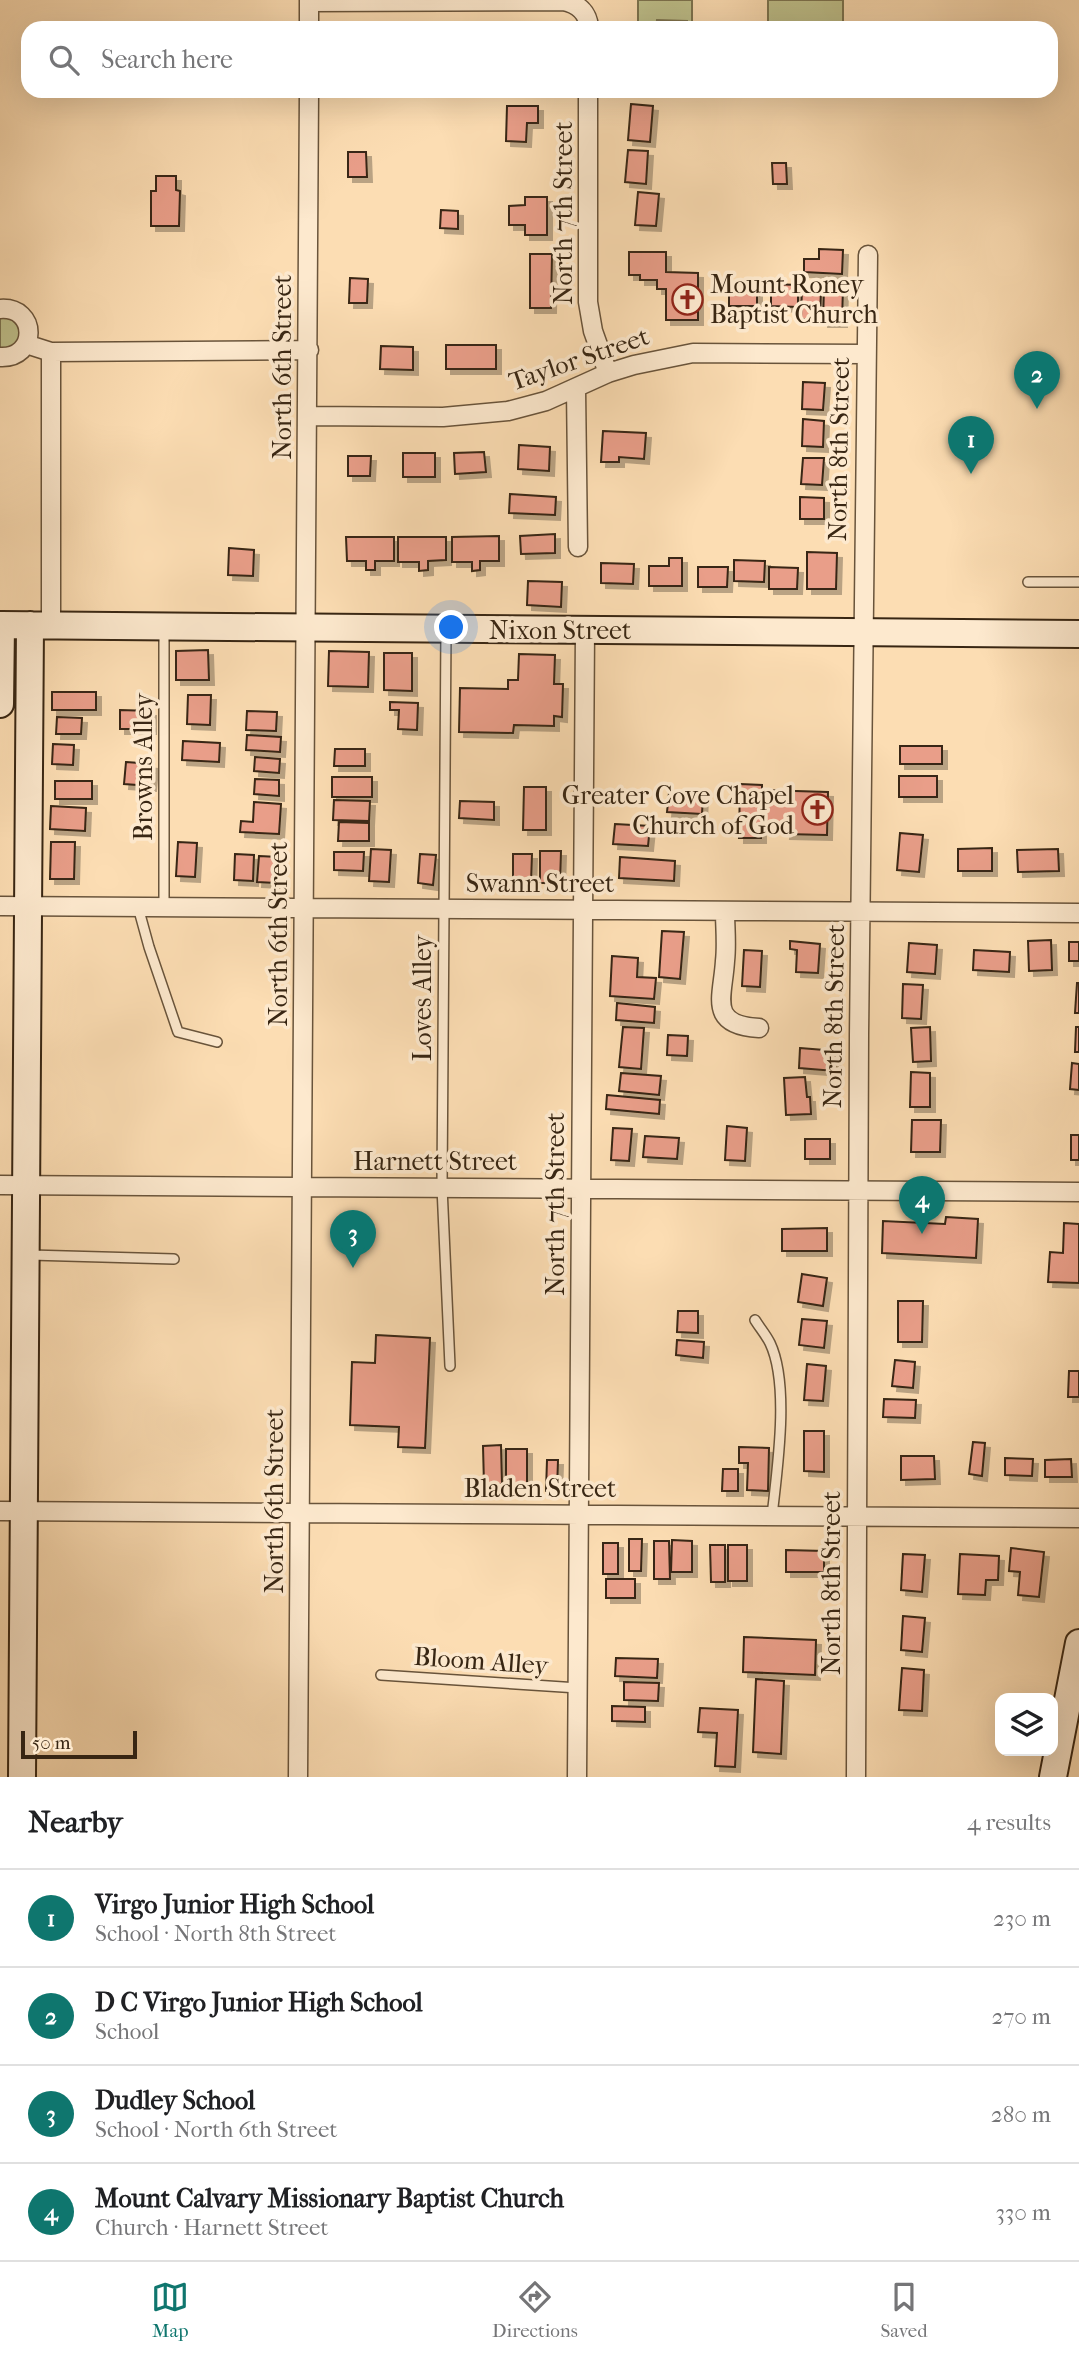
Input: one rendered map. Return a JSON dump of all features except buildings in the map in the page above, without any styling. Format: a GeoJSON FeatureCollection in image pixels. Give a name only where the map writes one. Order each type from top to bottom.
{"type":"FeatureCollection","features":[{"type":"Feature","properties":{"kind":"street"},"geometry":{"type":"LineString","coordinates":[[309,21],[309,1],[563,1],[574,3],[586,20]]}},
{"type":"Feature","properties":{"kind":"street","name":"North 6th Street"},"geometry":{"type":"LineString","coordinates":[[298,1777],[309,98]]}},
{"type":"Feature","properties":{"kind":"street","name":"North 7th Street"},"geometry":{"type":"LineString","coordinates":[[588,98],[587,302],[593,331],[608,373]]}},
{"type":"Feature","properties":{"kind":"street","name":"North 8th Street"},"geometry":{"type":"LineString","coordinates":[[856,1777],[868,255]]}},
{"type":"Feature","properties":{"kind":"street"},"geometry":{"type":"LineString","coordinates":[[0,309],[12,309],[26,321],[29,332],[26,344],[12,356],[0,357]]}},
{"type":"Feature","properties":{"kind":"street"},"geometry":{"type":"LineString","coordinates":[[26,344],[51,352],[309,350]]}},
{"type":"Feature","properties":{"kind":"street"},"geometry":{"type":"LineString","coordinates":[[22,1777],[12,1511],[25,1255],[12,1185],[28,906],[51,352]]}},
{"type":"Feature","properties":{"kind":"street","name":"Taylor Street"},"geometry":{"type":"LineString","coordinates":[[308,416],[471,416],[523,408],[576,389],[608,373],[634,365],[693,354],[866,354]]}},
{"type":"Feature","properties":{"kind":"street"},"geometry":{"type":"LineString","coordinates":[[576,389],[578,547]]}},
{"type":"Feature","properties":{"kind":"street"},"geometry":{"type":"LineString","coordinates":[[0,625],[0,704]]}},
{"type":"Feature","properties":{"kind":"street","name":"Nixon Street"},"geometry":{"type":"LineString","coordinates":[[0,625],[1079,634]]}},
{"type":"Feature","properties":{"kind":"street","name":"North 7th Street"},"geometry":{"type":"LineString","coordinates":[[577,1777],[585,630]]}},
{"type":"Feature","properties":{"kind":"street","name":"Swann Street"},"geometry":{"type":"LineString","coordinates":[[0,906],[1079,913]]}},
{"type":"Feature","properties":{"kind":"street"},"geometry":{"type":"LineString","coordinates":[[725,911],[725,961],[720,997],[722,1013],[731,1022],[748,1028],[759,1028]]}},
{"type":"Feature","properties":{"kind":"street","name":"Harnett Street"},"geometry":{"type":"LineString","coordinates":[[12,1185],[1079,1192]]}},
{"type":"Feature","properties":{"kind":"street","name":"Bladen Street"},"geometry":{"type":"LineString","coordinates":[[12,1511],[1079,1518]]}},
{"type":"Feature","properties":{"kind":"street"},"geometry":{"type":"LineString","coordinates":[[1054,1777],[1079,1643]]}},
{"type":"Feature","properties":{"kind":"lane"},"geometry":{"type":"LineString","coordinates":[[1028,583],[1079,582]]}},
{"type":"Feature","properties":{"kind":"lane","name":"Browns Alley"},"geometry":{"type":"LineString","coordinates":[[163,627],[164,907]]}},
{"type":"Feature","properties":{"kind":"lane","name":"Loves Alley"},"geometry":{"type":"LineString","coordinates":[[446,629],[442,1187],[450,1366]]}},
{"type":"Feature","properties":{"kind":"lane"},"geometry":{"type":"LineString","coordinates":[[138,907],[178,1032],[217,1042]]}},
{"type":"Feature","properties":{"kind":"lane"},"geometry":{"type":"LineString","coordinates":[[25,1255],[174,1259]]}},
{"type":"Feature","properties":{"kind":"lane"},"geometry":{"type":"LineString","coordinates":[[755,1320],[770,1343],[776,1364],[781,1407],[772,1516]]}},
{"type":"Feature","properties":{"kind":"lane","name":"Bloom Alley"},"geometry":{"type":"LineString","coordinates":[[381,1675],[578,1688]]}},
{"type":"Feature","properties":{"kind":"green space"},"geometry":{"type":"Polygon","coordinates":[[[638,0],[692,0],[692,21],[638,21],[638,0]]]}},
{"type":"Feature","properties":{"kind":"green space"},"geometry":{"type":"Polygon","coordinates":[[[768,0],[843,0],[843,21],[768,21],[768,0]]]}},
{"type":"Feature","properties":{"kind":"green space"},"geometry":{"type":"Polygon","coordinates":[[[5,316],[18,325],[21,335],[15,345],[0,348],[0,317],[5,316]]]}},
{"type":"Feature","properties":{"kind":"place","name":"Mount Roney Baptist Church"},"geometry":{"type":"Point","coordinates":[687,299]}},
{"type":"Feature","properties":{"kind":"place","name":"D C Virgo Junior High School"},"geometry":{"type":"Point","coordinates":[1037,409]}},
{"type":"Feature","properties":{"kind":"place","name":"Virgo Junior High School"},"geometry":{"type":"Point","coordinates":[971,474]}},
{"type":"Feature","properties":{"kind":"place","name":"Greater Cove Chapel Church of God"},"geometry":{"type":"Point","coordinates":[817,810]}},
{"type":"Feature","properties":{"kind":"place","name":"Mount Calvary Missionary Baptist Church"},"geometry":{"type":"Point","coordinates":[922,1234]}},
{"type":"Feature","properties":{"kind":"place","name":"Dudley School"},"geometry":{"type":"Point","coordinates":[353,1268]}}]}
